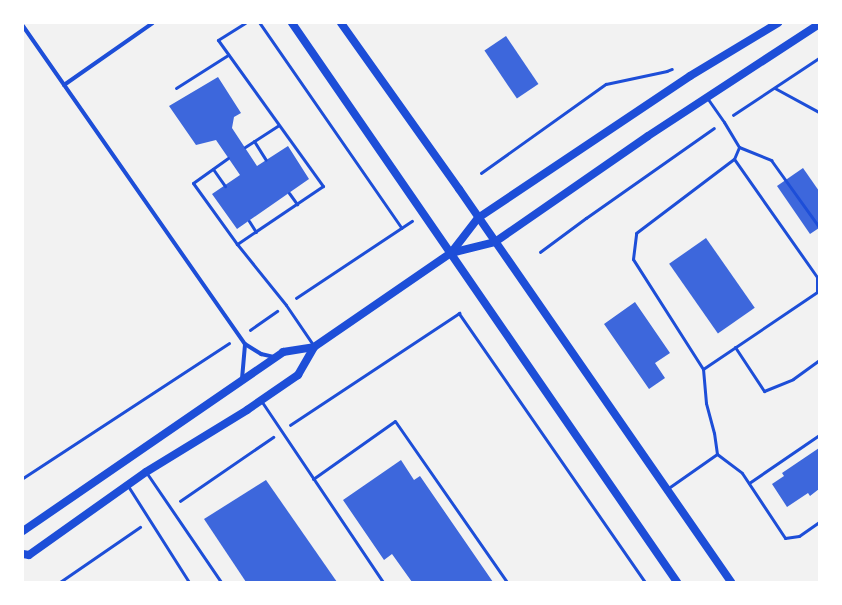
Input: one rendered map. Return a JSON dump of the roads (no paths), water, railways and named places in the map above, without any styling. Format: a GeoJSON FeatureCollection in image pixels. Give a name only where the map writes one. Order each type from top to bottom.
{"type":"FeatureCollection","features":[{"type":"Feature","properties":{"kind":"main road"},"geometry":{"type":"LineString","coordinates":[[292,23],[424,212],[676,582]]}},
{"type":"Feature","properties":{"kind":"main road"},"geometry":{"type":"LineString","coordinates":[[341,23],[731,582]]}},
{"type":"Feature","properties":{"kind":"main road"},"geometry":{"type":"LineString","coordinates":[[23,531],[275,357],[283,352],[314,347],[451,253],[478,218],[690,76],[778,23]]}},
{"type":"Feature","properties":{"kind":"main road"},"geometry":{"type":"LineString","coordinates":[[451,253],[495,242],[648,136],[819,24]]}},
{"type":"Feature","properties":{"kind":"main road"},"geometry":{"type":"LineString","coordinates":[[23,554],[29,555],[146,472],[298,375],[314,347]]}},
{"type":"Feature","properties":{"kind":"street"},"geometry":{"type":"LineString","coordinates":[[64,85],[153,23]]}},
{"type":"Feature","properties":{"kind":"street"},"geometry":{"type":"LineString","coordinates":[[23,26],[244,344],[262,354],[275,357]]}},
{"type":"Feature","properties":{"kind":"street"},"geometry":{"type":"LineString","coordinates":[[242,380],[245,364],[244,344]]}},
{"type":"Feature","properties":{"kind":"lane"},"geometry":{"type":"LineString","coordinates":[[237,244],[323,186],[218,40],[245,23]]}},
{"type":"Feature","properties":{"kind":"lane"},"geometry":{"type":"LineString","coordinates":[[176,88],[228,55]]}},
{"type":"Feature","properties":{"kind":"lane"},"geometry":{"type":"LineString","coordinates":[[707,98],[739,147],[771,160],[819,227]]}},
{"type":"Feature","properties":{"kind":"lane"},"geometry":{"type":"LineString","coordinates":[[244,147],[279,125]]}},
{"type":"Feature","properties":{"kind":"lane"},"geometry":{"type":"LineString","coordinates":[[254,141],[266,160]]}},
{"type":"Feature","properties":{"kind":"lane"},"geometry":{"type":"LineString","coordinates":[[739,147],[734,159],[636,233],[633,259],[703,369],[706,403],[717,454],[742,473],[785,538],[799,536],[819,522]]}},
{"type":"Feature","properties":{"kind":"lane"},"geometry":{"type":"LineString","coordinates":[[228,158],[193,183],[237,244],[286,305],[314,347]]}},
{"type":"Feature","properties":{"kind":"lane"},"geometry":{"type":"LineString","coordinates":[[703,369],[817,292],[817,277],[734,159]]}},
{"type":"Feature","properties":{"kind":"lane"},"geometry":{"type":"LineString","coordinates":[[213,169],[225,186]]}},
{"type":"Feature","properties":{"kind":"lane"},"geometry":{"type":"LineString","coordinates":[[289,193],[297,204]]}},
{"type":"Feature","properties":{"kind":"lane"},"geometry":{"type":"LineString","coordinates":[[249,221],[256,232]]}},
{"type":"Feature","properties":{"kind":"lane"},"geometry":{"type":"LineString","coordinates":[[735,347],[764,390],[793,378],[819,360]]}},
{"type":"Feature","properties":{"kind":"lane"},"geometry":{"type":"LineString","coordinates":[[261,400],[382,582]]}},
{"type":"Feature","properties":{"kind":"lane"},"geometry":{"type":"LineString","coordinates":[[313,479],[395,421],[507,582]]}},
{"type":"Feature","properties":{"kind":"lane"},"geometry":{"type":"LineString","coordinates":[[749,483],[819,435]]}},
{"type":"Feature","properties":{"kind":"lane"},"geometry":{"type":"LineString","coordinates":[[667,489],[717,454]]}},
{"type":"Feature","properties":{"kind":"lane"},"geometry":{"type":"LineString","coordinates":[[146,472],[221,582]]}},
{"type":"Feature","properties":{"kind":"lane"},"geometry":{"type":"LineString","coordinates":[[127,485],[189,582]]}}]}
